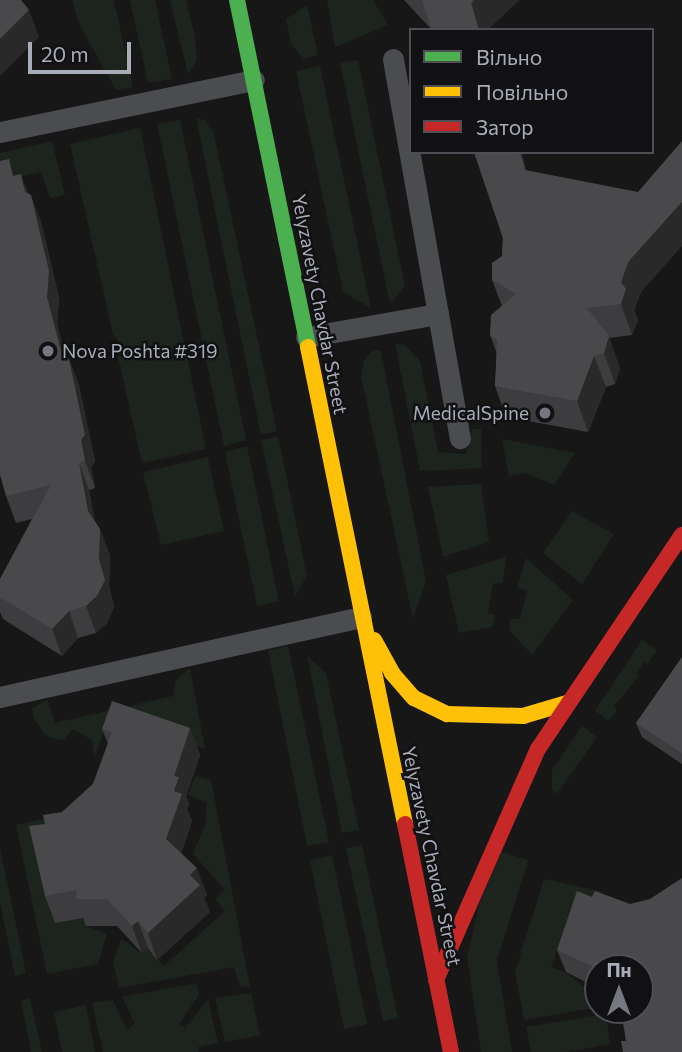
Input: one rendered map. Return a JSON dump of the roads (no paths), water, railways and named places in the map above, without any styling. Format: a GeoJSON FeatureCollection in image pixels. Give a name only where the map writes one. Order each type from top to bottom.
{"type":"FeatureCollection","features":[{"type":"Feature","properties":{"kind":"street","name":"Yelyzavety Chavdar Street"},"geometry":{"type":"LineString","coordinates":[[237,0],[451,1052]]}},
{"type":"Feature","properties":{"kind":"street"},"geometry":{"type":"LineString","coordinates":[[436,980],[512,800],[567,703],[682,535]]}},
{"type":"Feature","properties":{"kind":"street","name":"Yelyzavety Chavdar Street"},"geometry":{"type":"LineString","coordinates":[[361,617],[392,673],[414,698],[447,714],[523,716],[567,703]]}},
{"type":"Feature","properties":{"kind":"lane"},"geometry":{"type":"LineString","coordinates":[[393,59],[409,150]]}},
{"type":"Feature","properties":{"kind":"lane"},"geometry":{"type":"LineString","coordinates":[[0,132],[254,80]]}},
{"type":"Feature","properties":{"kind":"lane"},"geometry":{"type":"LineString","coordinates":[[410,154],[460,438]]}},
{"type":"Feature","properties":{"kind":"lane"},"geometry":{"type":"LineString","coordinates":[[306,337],[438,314]]}},
{"type":"Feature","properties":{"kind":"lane"},"geometry":{"type":"LineString","coordinates":[[0,696],[361,617]]}},
{"type":"Feature","properties":{"kind":"place","name":"Nova Poshta #319"},"geometry":{"type":"Point","coordinates":[48,351]}},
{"type":"Feature","properties":{"kind":"place","name":"MedicalSpine"},"geometry":{"type":"Point","coordinates":[545,413]}}]}
